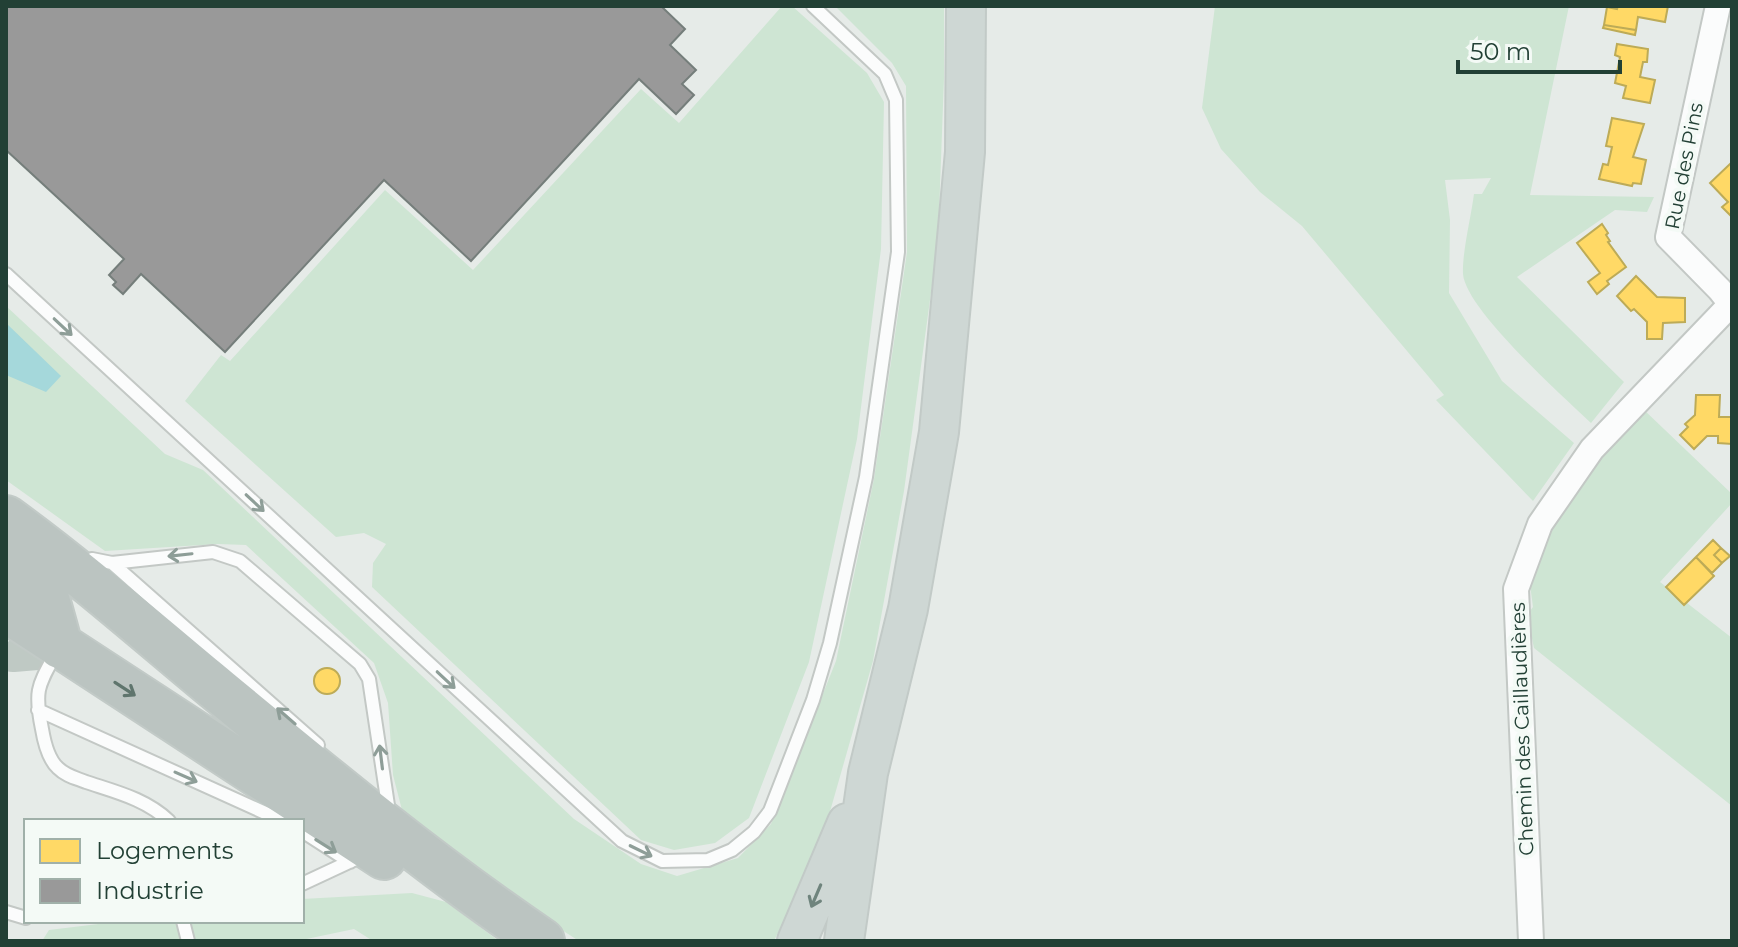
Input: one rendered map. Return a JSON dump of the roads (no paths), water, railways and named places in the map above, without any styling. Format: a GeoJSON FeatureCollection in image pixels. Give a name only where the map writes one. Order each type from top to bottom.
{"type":"FeatureCollection","features":[{"type":"Feature","properties":{"kind":"highway"},"geometry":{"type":"LineString","coordinates":[[6,491],[100,570],[376,838],[518,941]]}},
{"type":"Feature","properties":{"kind":"highway"},"geometry":{"type":"LineString","coordinates":[[6,518],[69,564],[100,570]]}},
{"type":"Feature","properties":{"kind":"highway"},"geometry":{"type":"LineString","coordinates":[[6,541],[59,579],[100,570]]}},
{"type":"Feature","properties":{"kind":"highway"},"geometry":{"type":"LineString","coordinates":[[6,567],[47,599],[60,646]]}},
{"type":"Feature","properties":{"kind":"highway"},"geometry":{"type":"LineString","coordinates":[[6,590],[38,613],[60,646]]}},
{"type":"Feature","properties":{"kind":"highway"},"geometry":{"type":"LineString","coordinates":[[6,610],[542,941]]}},
{"type":"Feature","properties":{"kind":"highway"},"geometry":{"type":"LineString","coordinates":[[6,629],[20,639],[60,646]]}},
{"type":"Feature","properties":{"kind":"main road"},"geometry":{"type":"LineString","coordinates":[[844,941],[868,773],[908,609],[939,432],[965,152],[966,6]]}},
{"type":"Feature","properties":{"kind":"main road"},"geometry":{"type":"LineString","coordinates":[[797,941],[868,773]]}},
{"type":"Feature","properties":{"kind":"street","name":"Rue des Pins"},"geometry":{"type":"LineString","coordinates":[[1718,6],[1668,237],[1731,304]]}},
{"type":"Feature","properties":{"kind":"street","name":"Chemin des Caillaudières"},"geometry":{"type":"LineString","coordinates":[[1531,941],[1516,589],[1540,524],[1592,449],[1731,304]]}},
{"type":"Feature","properties":{"kind":"lane"},"geometry":{"type":"LineString","coordinates":[[6,274],[622,841],[662,861],[708,860],[732,850],[754,832],[770,811],[813,700],[830,643],[866,477],[898,252],[896,100],[885,74],[813,6]]}},
{"type":"Feature","properties":{"kind":"lane"},"geometry":{"type":"LineString","coordinates":[[100,570],[213,552],[240,561],[360,664],[369,679],[376,838]]}},
{"type":"Feature","properties":{"kind":"lane"},"geometry":{"type":"LineString","coordinates":[[100,570],[328,753]]}},
{"type":"Feature","properties":{"kind":"lane"},"geometry":{"type":"LineString","coordinates":[[60,646],[37,688],[38,710],[50,758],[57,768],[68,775],[138,799],[167,819]]}},
{"type":"Feature","properties":{"kind":"lane"},"geometry":{"type":"LineString","coordinates":[[38,710],[279,819]]}},
{"type":"Feature","properties":{"kind":"lane"},"geometry":{"type":"LineString","coordinates":[[375,795],[376,838]]}},
{"type":"Feature","properties":{"kind":"lane"},"geometry":{"type":"LineString","coordinates":[[304,831],[376,838]]}},
{"type":"Feature","properties":{"kind":"lane"},"geometry":{"type":"LineString","coordinates":[[304,883],[376,838]]}},
{"type":"Feature","properties":{"kind":"water"},"geometry":{"type":"Polygon","coordinates":[[[6,323],[61,376],[46,392],[6,375],[6,323]]]}},
{"type":"Feature","properties":{"kind":"tunnel"},"geometry":{"type":"LineString","coordinates":[[6,645],[13,650],[60,646]]}}]}
